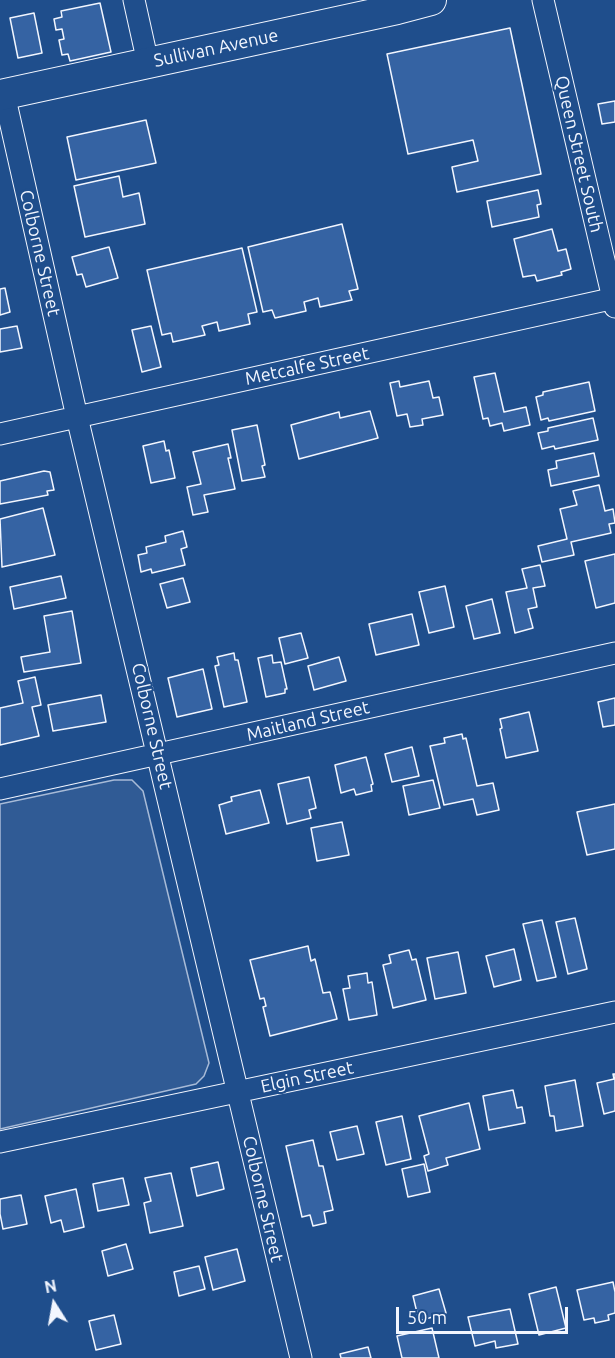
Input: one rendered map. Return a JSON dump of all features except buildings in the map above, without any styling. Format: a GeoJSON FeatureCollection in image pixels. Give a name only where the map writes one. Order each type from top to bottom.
{"type":"FeatureCollection","features":[{"type":"Feature","properties":{"kind":"street"},"geometry":{"type":"LineString","coordinates":[[134,0],[148,63]]}},
{"type":"Feature","properties":{"kind":"street","name":"Sullivan Avenue"},"geometry":{"type":"LineString","coordinates":[[2,95],[431,0]]}},
{"type":"Feature","properties":{"kind":"street","name":"Queen Street South"},"geometry":{"type":"LineString","coordinates":[[543,0],[614,301]]}},
{"type":"Feature","properties":{"kind":"street","name":"Colborne Street"},"geometry":{"type":"LineString","coordinates":[[2,95],[301,1358]]}},
{"type":"Feature","properties":{"kind":"street","name":"Metcalfe Street"},"geometry":{"type":"LineString","coordinates":[[0,434],[614,301]]}},
{"type":"Feature","properties":{"kind":"street","name":"Maitland Street"},"geometry":{"type":"LineString","coordinates":[[0,789],[615,653]]}},
{"type":"Feature","properties":{"kind":"street","name":"Elgin Street"},"geometry":{"type":"LineString","coordinates":[[0,1142],[615,1012]]}},
{"type":"Feature","properties":{"kind":"shaded area"},"geometry":{"type":"Polygon","coordinates":[[[114,780],[132,780],[143,791],[209,1063],[204,1076],[196,1084],[0,1129],[0,804],[114,780]]]}}]}
